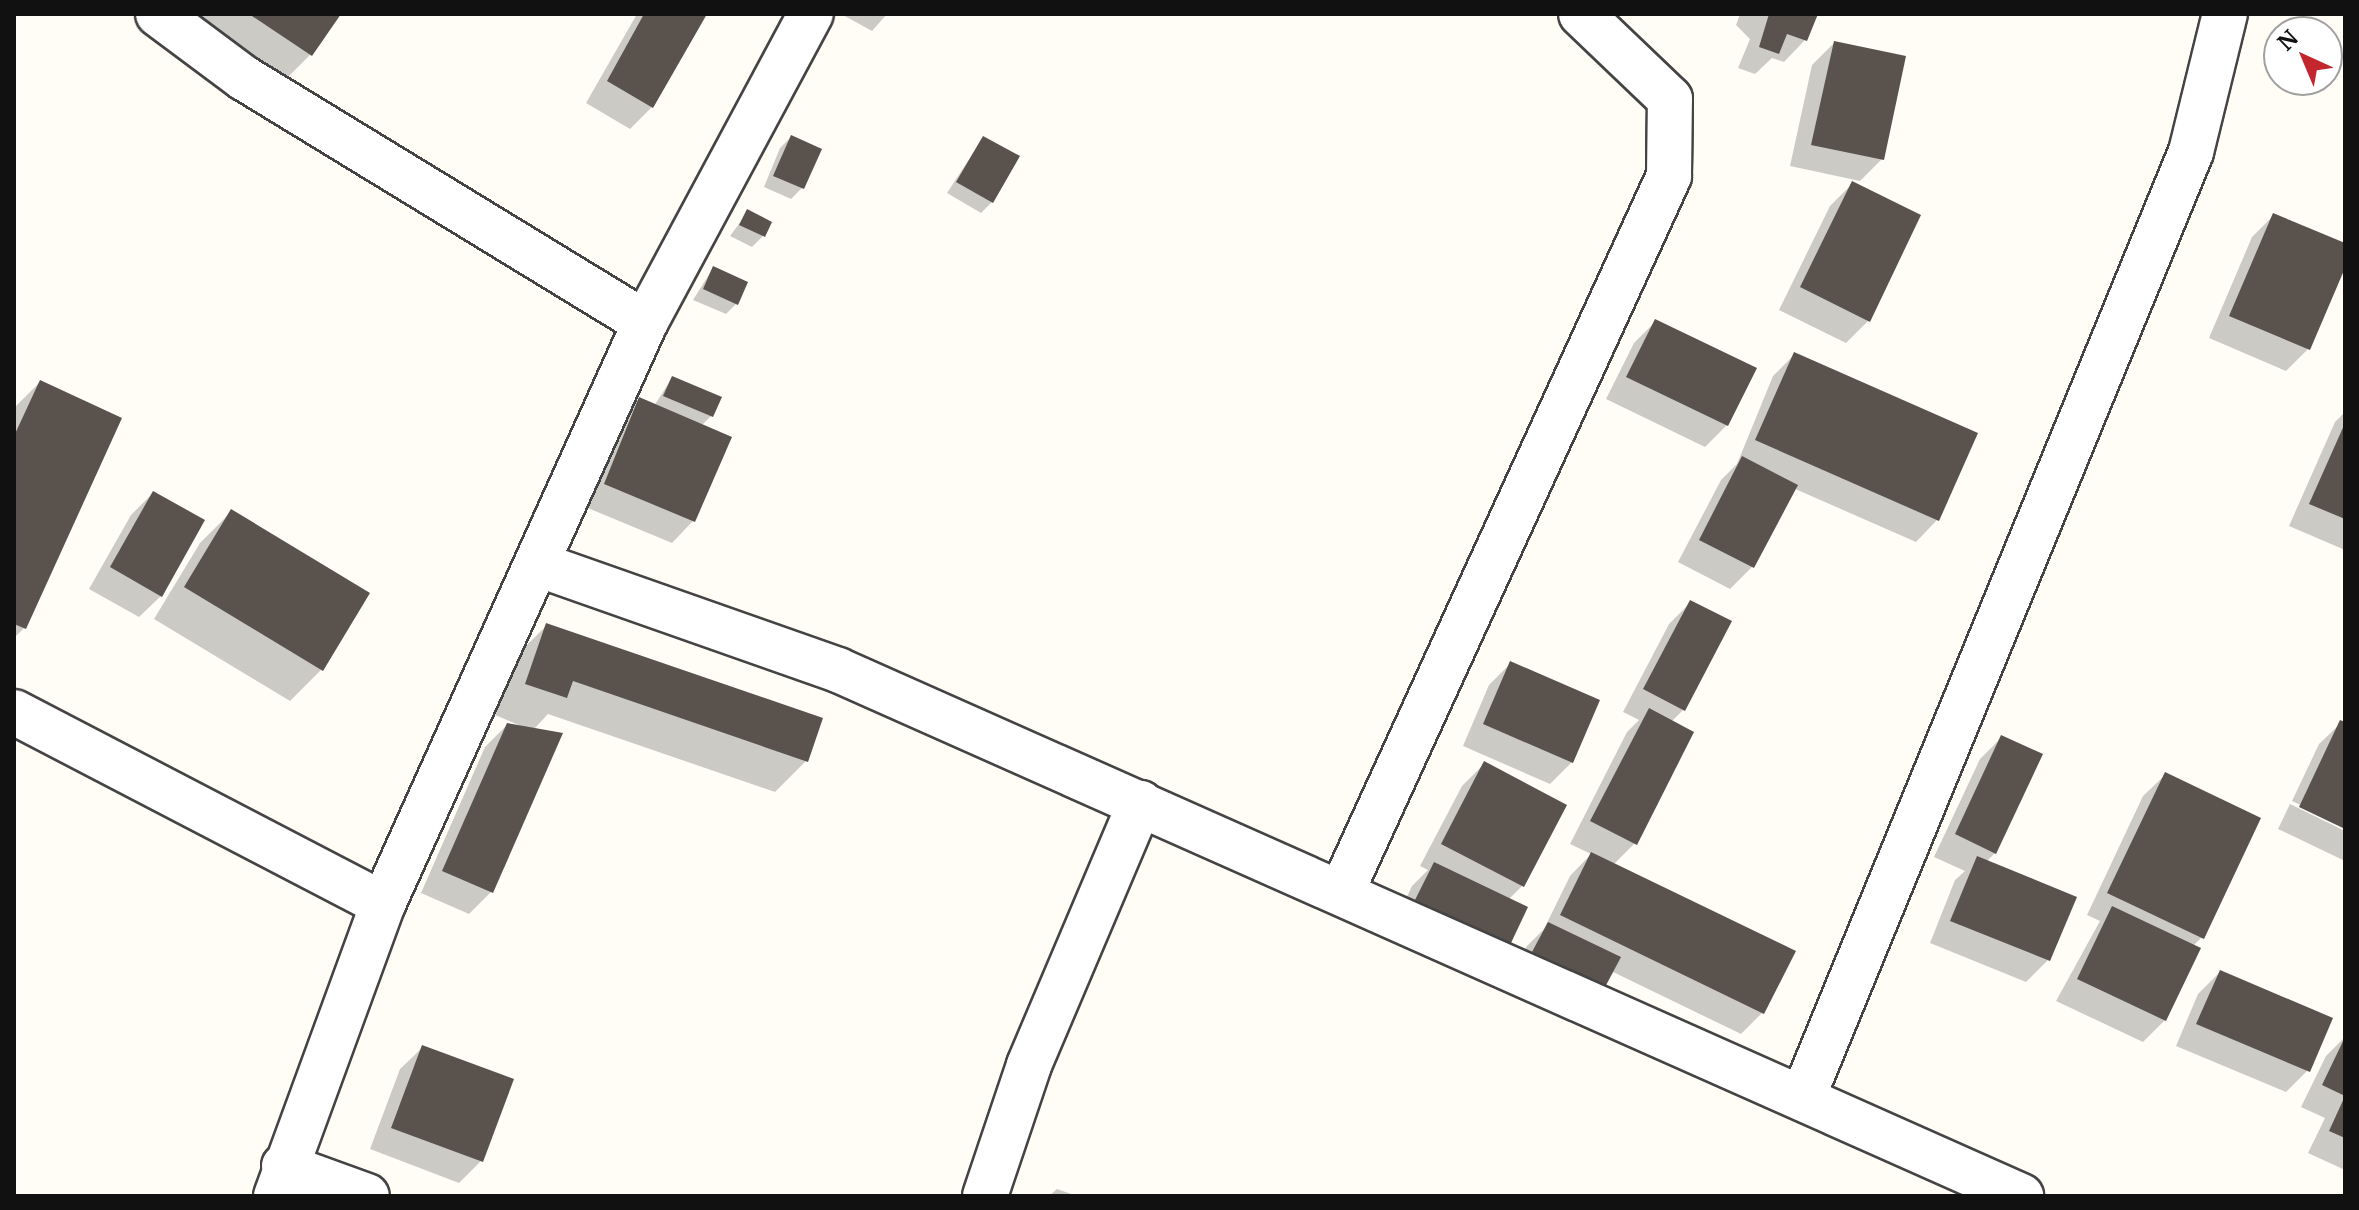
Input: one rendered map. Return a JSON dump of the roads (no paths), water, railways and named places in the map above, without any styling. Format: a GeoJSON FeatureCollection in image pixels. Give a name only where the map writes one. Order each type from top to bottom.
{"type":"FeatureCollection","features":[{"type":"Feature","properties":{"kind":"street"},"geometry":{"type":"LineString","coordinates":[[158,14],[244,78],[645,323]]}},
{"type":"Feature","properties":{"kind":"street"},"geometry":{"type":"LineString","coordinates":[[367,1196],[280,1181],[383,904],[540,565],[645,323],[811,14]]}},
{"type":"Feature","properties":{"kind":"street"},"geometry":{"type":"LineString","coordinates":[[1342,891],[1669,176],[1670,99],[1581,14]]}},
{"type":"Feature","properties":{"kind":"street"},"geometry":{"type":"LineString","coordinates":[[1803,1097],[2191,152],[2225,14]]}},
{"type":"Feature","properties":{"kind":"street"},"geometry":{"type":"LineString","coordinates":[[540,565],[838,670],[1342,891],[2021,1196]]}},
{"type":"Feature","properties":{"kind":"street"},"geometry":{"type":"LineString","coordinates":[[14,712],[383,904]]}},
{"type":"Feature","properties":{"kind":"street"},"geometry":{"type":"LineString","coordinates":[[985,1196],[1029,1065],[1140,803]]}}]}
